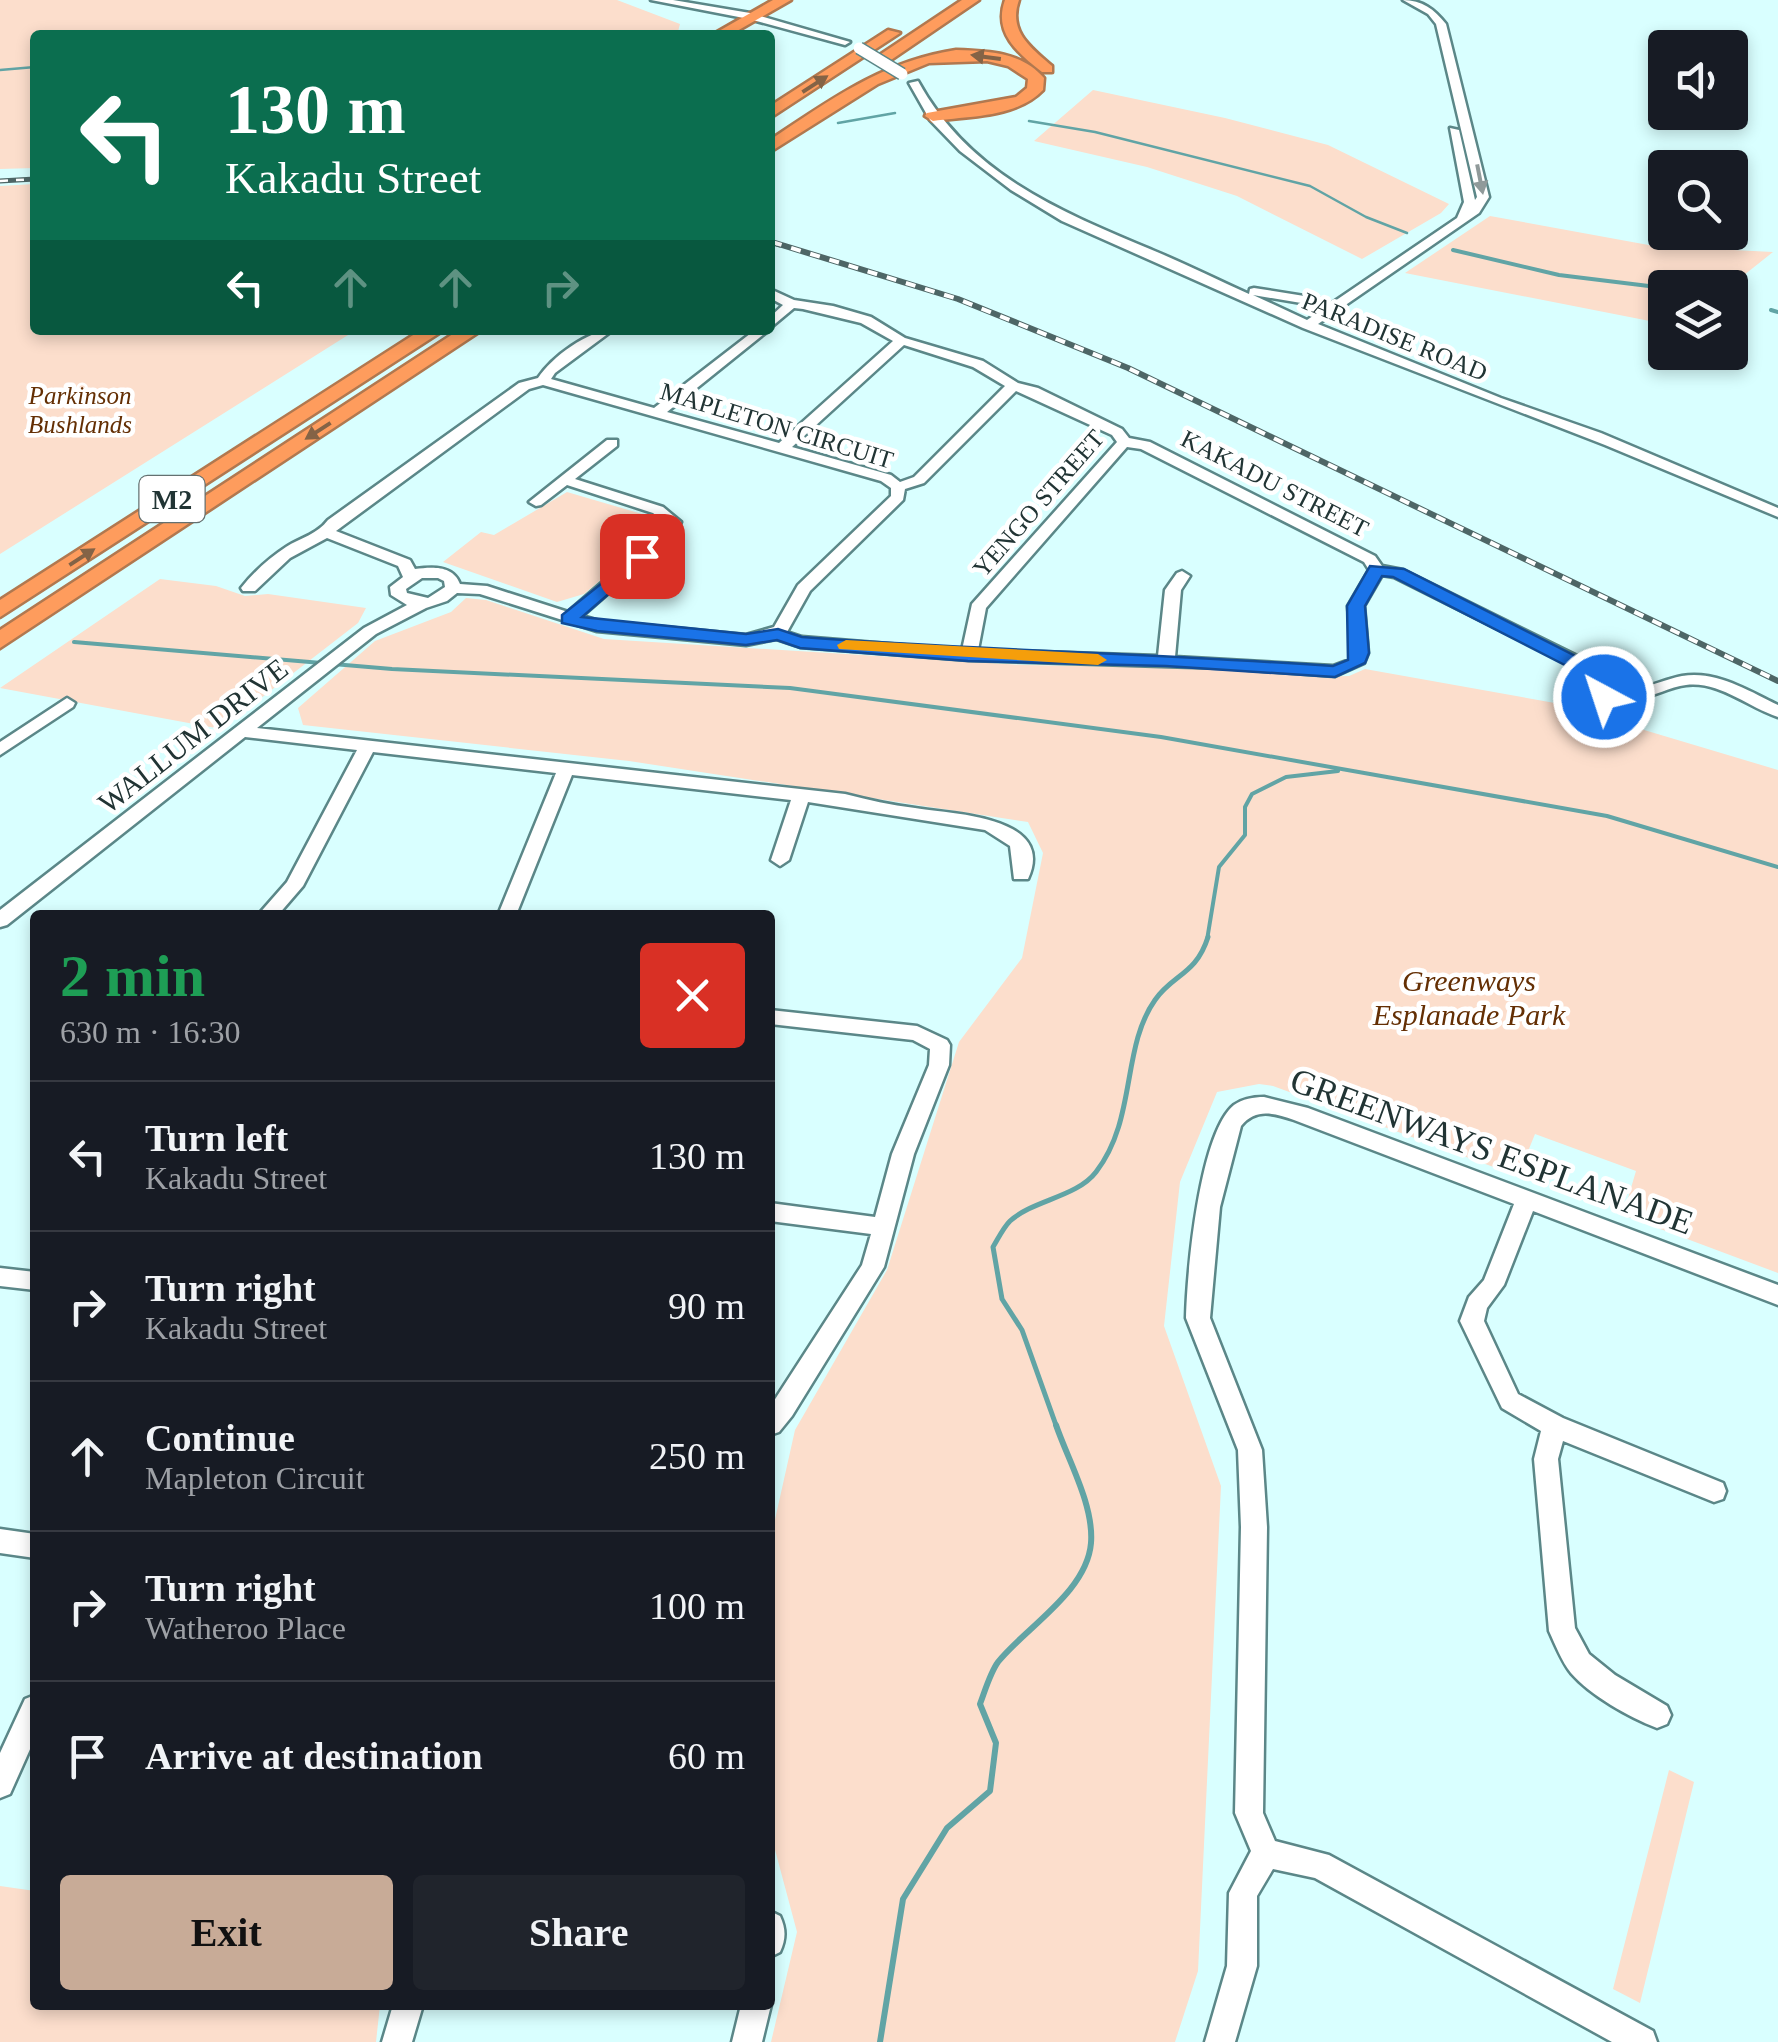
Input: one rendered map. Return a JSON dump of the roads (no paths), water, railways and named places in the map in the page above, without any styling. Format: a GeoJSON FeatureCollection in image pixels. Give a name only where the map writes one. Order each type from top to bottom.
{"type":"FeatureCollection","features":[{"type":"Feature","properties":{"kind":"highway"},"geometry":{"type":"LineString","coordinates":[[775,110],[945,0]]}},
{"type":"Feature","properties":{"kind":"highway"},"geometry":{"type":"LineString","coordinates":[[775,130],[972,0]]}},
{"type":"Feature","properties":{"kind":"highway"},"geometry":{"type":"LineString","coordinates":[[945,118],[1004,116],[1033,107],[1054,88],[1052,74],[1011,34],[1006,16],[1012,0]]}},
{"type":"Feature","properties":{"kind":"highway"},"geometry":{"type":"LineString","coordinates":[[723,30],[724,8],[765,8]]}},
{"type":"Feature","properties":{"kind":"highway"},"geometry":{"type":"LineString","coordinates":[[726,30],[765,8]]}},
{"type":"Feature","properties":{"kind":"highway"},"geometry":{"type":"LineString","coordinates":[[775,144],[884,73],[916,59],[984,56],[1017,64],[1036,78],[1035,90],[1022,100],[945,118]]}},
{"type":"Feature","properties":{"kind":"highway"},"geometry":{"type":"LineString","coordinates":[[344,388],[355,372],[405,335]]}},
{"type":"Feature","properties":{"kind":"highway","name":"M2"},"geometry":{"type":"LineString","coordinates":[[0,610],[426,335]]}},
{"type":"Feature","properties":{"kind":"highway","name":"M2"},"geometry":{"type":"LineString","coordinates":[[0,641],[464,335]]}},
{"type":"Feature","properties":{"kind":"highway"},"geometry":{"type":"LineString","coordinates":[[400,378],[478,335]]}},
{"type":"Feature","properties":{"kind":"street","name":"PARADISE ROAD"},"geometry":{"type":"LineString","coordinates":[[656,0],[724,8],[765,8],[858,48],[914,83],[945,118],[1034,200],[1473,392],[1605,440]]}},
{"type":"Feature","properties":{"kind":"street","name":"PARADISE ROAD"},"geometry":{"type":"LineString","coordinates":[[689,0],[724,8]]}},
{"type":"Feature","properties":{"kind":"street"},"geometry":{"type":"LineString","coordinates":[[1305,319],[1352,297],[1475,211],[1483,197],[1440,24],[1431,12],[1395,0]]}},
{"type":"Feature","properties":{"kind":"street"},"geometry":{"type":"LineString","coordinates":[[1408,3],[1427,22],[1470,202],[1456,222]]}},
{"type":"Feature","properties":{"kind":"street"},"geometry":{"type":"LineString","coordinates":[[1431,12],[1428,15],[1434,28],[1432,43]]}},
{"type":"Feature","properties":{"kind":"street"},"geometry":{"type":"LineString","coordinates":[[1446,101],[1454,98],[1452,68]]}},
{"type":"Feature","properties":{"kind":"street"},"geometry":{"type":"LineString","coordinates":[[1458,148],[1460,135],[1455,114],[1463,112]]}},
{"type":"Feature","properties":{"kind":"street","name":"PARADISE ROAD"},"geometry":{"type":"LineString","coordinates":[[945,118],[1042,195],[1105,234]]}},
{"type":"Feature","properties":{"kind":"street"},"geometry":{"type":"LineString","coordinates":[[1305,319],[1319,302],[1381,262],[1436,236]]}},
{"type":"Feature","properties":{"kind":"street","name":"PARADISE ROAD"},"geometry":{"type":"LineString","coordinates":[[1173,263],[1778,513]]}},
{"type":"Feature","properties":{"kind":"street"},"geometry":{"type":"LineString","coordinates":[[1237,288],[1292,301],[1319,302]]}},
{"type":"Feature","properties":{"kind":"street","name":"YENGO STREET"},"geometry":{"type":"LineString","coordinates":[[775,296],[791,304],[858,318],[895,333],[901,341],[918,343],[985,368],[1013,386],[1033,390],[1117,432],[1124,442],[978,608],[968,655]]}},
{"type":"Feature","properties":{"kind":"street"},"geometry":{"type":"LineString","coordinates":[[1342,331],[1338,323],[1352,297]]}},
{"type":"Feature","properties":{"kind":"street"},"geometry":{"type":"LineString","coordinates":[[775,319],[791,304]]}},
{"type":"Feature","properties":{"kind":"street"},"geometry":{"type":"LineString","coordinates":[[327,533],[334,523],[508,397],[524,386],[543,381],[550,370],[599,335]]}},
{"type":"Feature","properties":{"kind":"street"},"geometry":{"type":"LineString","coordinates":[[660,411],[757,335]]}},
{"type":"Feature","properties":{"kind":"street"},"geometry":{"type":"LineString","coordinates":[[782,448],[901,341]]}},
{"type":"Feature","properties":{"kind":"street","name":"MAPLETON CIRCUIT"},"geometry":{"type":"LineString","coordinates":[[543,381],[886,478],[898,487],[898,497],[796,598],[786,627],[778,634]]}},
{"type":"Feature","properties":{"kind":"street"},"geometry":{"type":"LineString","coordinates":[[898,487],[919,480],[1013,386]]}},
{"type":"Feature","properties":{"kind":"street"},"geometry":{"type":"LineString","coordinates":[[536,502],[612,442]]}},
{"type":"Feature","properties":{"kind":"street","name":"KAKADU STREET"},"geometry":{"type":"LineString","coordinates":[[778,634],[800,642],[968,655],[1166,660],[1335,672],[1356,663],[1360,653],[1356,606],[1376,570],[1370,560],[1145,446],[1124,442]]}},
{"type":"Feature","properties":{"kind":"street"},"geometry":{"type":"LineString","coordinates":[[564,480],[658,510],[674,522],[672,530],[568,619]]}},
{"type":"Feature","properties":{"kind":"street"},"geometry":{"type":"LineString","coordinates":[[249,588],[265,570],[310,538],[327,533],[406,563],[410,576]]}},
{"type":"Feature","properties":{"kind":"street"},"geometry":{"type":"LineString","coordinates":[[1376,570],[1398,573],[1624,686],[1632,694],[1647,694],[1688,680],[1705,682],[1778,712]]}},
{"type":"Feature","properties":{"kind":"street"},"geometry":{"type":"LineString","coordinates":[[370,631],[410,576],[442,573],[452,579],[453,588],[480,589],[597,626],[746,640],[778,634]]}},
{"type":"Feature","properties":{"kind":"street"},"geometry":{"type":"LineString","coordinates":[[1166,660],[1172,590],[1182,576]]}},
{"type":"Feature","properties":{"kind":"street","name":"WALLUM DRIVE"},"geometry":{"type":"LineString","coordinates":[[3,914],[244,732],[370,631],[446,596],[453,588]]}},
{"type":"Feature","properties":{"kind":"street"},"geometry":{"type":"LineString","coordinates":[[398,591],[409,602],[424,603]]}},
{"type":"Feature","properties":{"kind":"street"},"geometry":{"type":"LineString","coordinates":[[1596,674],[1602,680],[1604,706],[1609,710],[1626,710],[1632,694]]}},
{"type":"Feature","properties":{"kind":"street"},"geometry":{"type":"LineString","coordinates":[[0,750],[66,703]]}},
{"type":"Feature","properties":{"kind":"street"},"geometry":{"type":"LineString","coordinates":[[244,732],[801,795],[1005,831],[1022,847],[1025,861],[1020,875]]}},
{"type":"Feature","properties":{"kind":"street"},"geometry":{"type":"LineString","coordinates":[[272,910],[294,886],[367,748]]}},
{"type":"Feature","properties":{"kind":"street"},"geometry":{"type":"LineString","coordinates":[[509,910],[566,768]]}},
{"type":"Feature","properties":{"kind":"street"},"geometry":{"type":"LineString","coordinates":[[780,860],[801,795]]}},
{"type":"Feature","properties":{"kind":"street"},"geometry":{"type":"LineString","coordinates":[[775,1018],[917,1033],[940,1045],[940,1066],[903,1154],[872,1267],[775,1419]]}},
{"type":"Feature","properties":{"kind":"street","name":"GREENWAYS ESPLANADE"},"geometry":{"type":"LineString","coordinates":[[1266,1854],[1250,1813],[1254,1526],[1250,1450],[1198,1318],[1214,1178],[1227,1126],[1237,1112],[1254,1104],[1301,1114],[1778,1295]]}},
{"type":"Feature","properties":{"kind":"street"},"geometry":{"type":"LineString","coordinates":[[1526,1200],[1493,1285],[1477,1304],[1472,1320],[1510,1401],[1554,1426],[1714,1491]]}},
{"type":"Feature","properties":{"kind":"street"},"geometry":{"type":"LineString","coordinates":[[775,1213],[882,1227]]}},
{"type":"Feature","properties":{"kind":"street"},"geometry":{"type":"LineString","coordinates":[[0,1276],[30,1280]]}},
{"type":"Feature","properties":{"kind":"street"},"geometry":{"type":"LineString","coordinates":[[1554,1426],[1546,1459],[1562,1631],[1580,1663],[1657,1715]]}},
{"type":"Feature","properties":{"kind":"street"},"geometry":{"type":"LineString","coordinates":[[0,1541],[30,1545]]}},
{"type":"Feature","properties":{"kind":"street"},"geometry":{"type":"LineString","coordinates":[[0,1784],[30,1719]]}},
{"type":"Feature","properties":{"kind":"street"},"geometry":{"type":"LineString","coordinates":[[1220,2042],[1242,1966],[1243,1893],[1266,1854],[1320,1865],[1642,2042]]}},
{"type":"Feature","properties":{"kind":"street"},"geometry":{"type":"LineString","coordinates":[[397,2042],[407,2010]]}},
{"type":"Feature","properties":{"kind":"street"},"geometry":{"type":"LineString","coordinates":[[747,2042],[755,2010]]}},
{"type":"Feature","properties":{"kind":"waterway"},"geometry":{"type":"LineString","coordinates":[[0,70],[30,67]]}},
{"type":"Feature","properties":{"kind":"waterway"},"geometry":{"type":"LineString","coordinates":[[838,123],[895,113]]}},
{"type":"Feature","properties":{"kind":"waterway"},"geometry":{"type":"LineString","coordinates":[[1029,121],[1095,132],[1310,186],[1366,217],[1407,233]]}},
{"type":"Feature","properties":{"kind":"waterway"},"geometry":{"type":"LineString","coordinates":[[1453,250],[1559,275],[1648,286]]}},
{"type":"Feature","properties":{"kind":"waterway"},"geometry":{"type":"LineString","coordinates":[[1771,310],[1778,312]]}},
{"type":"Feature","properties":{"kind":"waterway"},"geometry":{"type":"LineString","coordinates":[[74,642],[392,669],[790,688],[1161,737],[1607,816],[1778,867]]}},
{"type":"Feature","properties":{"kind":"waterway"},"geometry":{"type":"LineString","coordinates":[[1207,939],[1219,867],[1245,835],[1245,807],[1252,794],[1286,777],[1338,771]]}},
{"type":"Feature","properties":{"kind":"waterway"},"geometry":{"type":"LineString","coordinates":[[1057,1428],[1022,1330],[1002,1299],[993,1247],[1007,1224],[1020,1214],[1078,1187],[1096,1172],[1118,1130],[1144,1019],[1162,991],[1191,967],[1207,939]]}},
{"type":"Feature","properties":{"kind":"waterway"},"geometry":{"type":"LineString","coordinates":[[880,2042],[903,1899],[947,1828],[990,1791],[996,1743],[980,1704],[990,1677],[998,1662],[1067,1593],[1087,1561],[1091,1543],[1088,1513],[1056,1425]]}},
{"type":"Feature","properties":{"kind":"railway"},"geometry":{"type":"LineString","coordinates":[[0,181],[30,179]]}},
{"type":"Feature","properties":{"kind":"railway"},"geometry":{"type":"LineString","coordinates":[[775,243],[958,299],[1128,368],[1778,681]]}},
{"type":"Feature","properties":{"kind":"railway"},"geometry":{"type":"LineString","coordinates":[[775,244],[780,245]]}},
{"type":"Feature","properties":{"kind":"park label","name":"Parkinson Bushlands"},"geometry":{"type":"Point","coordinates":[80,410]}},
{"type":"Feature","properties":{"kind":"park label","name":"Greenways Esplanade Park"},"geometry":{"type":"Point","coordinates":[1469,998]}}]}
